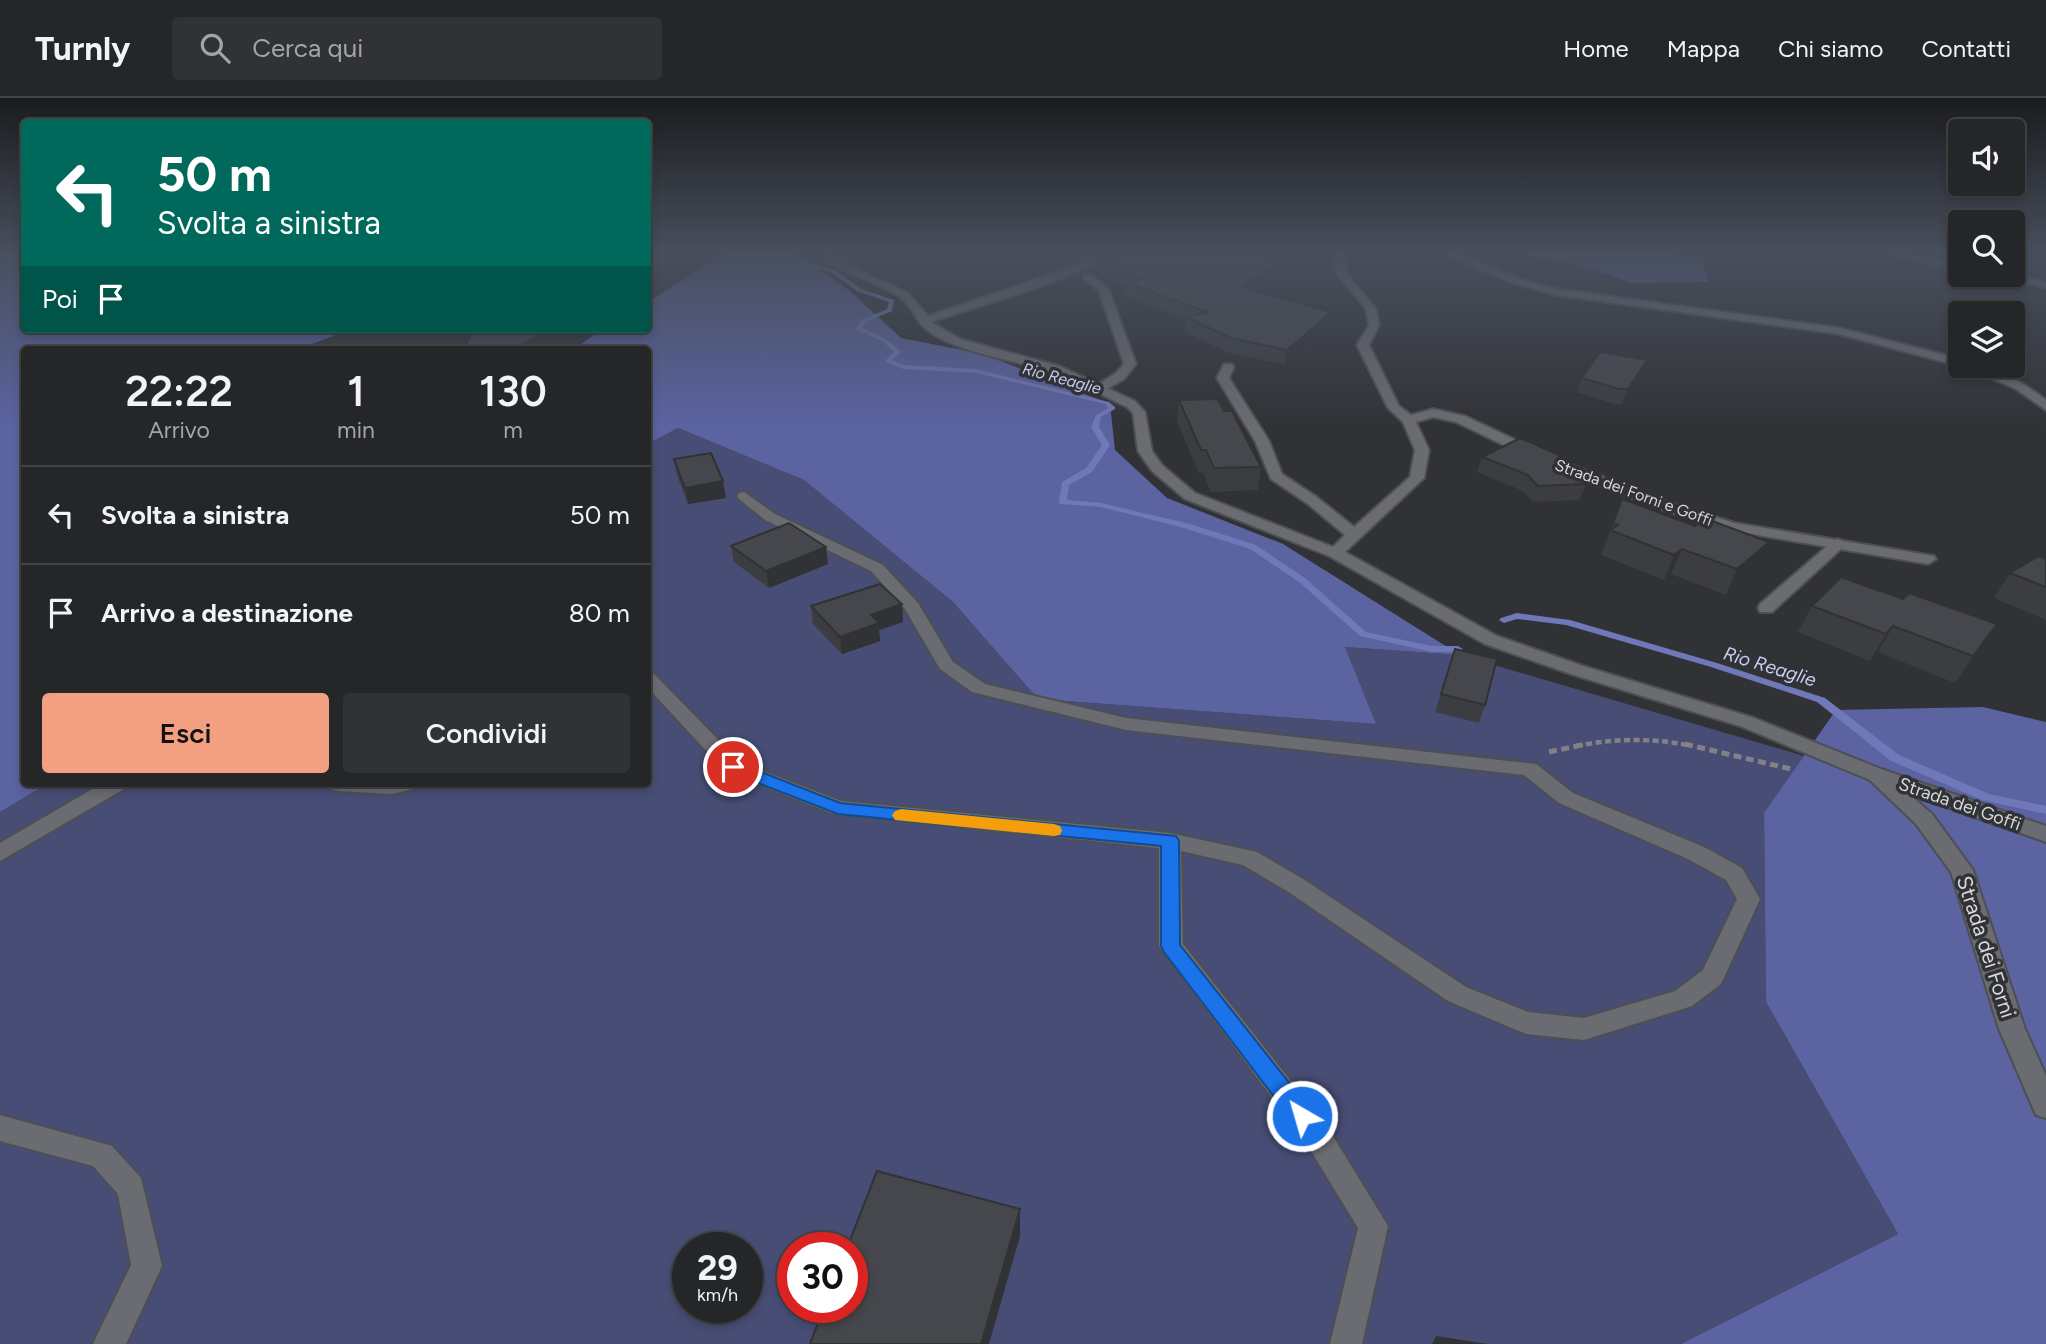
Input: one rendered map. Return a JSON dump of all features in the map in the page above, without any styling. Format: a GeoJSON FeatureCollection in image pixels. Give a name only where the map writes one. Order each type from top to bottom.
{"type":"FeatureCollection","features":[{"type":"Feature","properties":{"kind":"street"},"geometry":{"type":"LineString","coordinates":[[922,312],[924,321],[931,328],[956,341],[1055,369],[1131,404],[1139,412],[1145,451],[1157,468],[1190,496],[1335,553],[1491,640],[1577,670],[1747,722],[1874,774]]}},
{"type":"Feature","properties":{"kind":"street"},"geometry":{"type":"LineString","coordinates":[[924,321],[951,312]]}},
{"type":"Feature","properties":{"kind":"street"},"geometry":{"type":"LineString","coordinates":[[1100,389],[1119,376],[1130,364],[1112,312]]}},
{"type":"Feature","properties":{"kind":"street"},"geometry":{"type":"LineString","coordinates":[[1335,553],[1417,478],[1422,450],[1409,420],[1394,408],[1363,345],[1374,325],[1372,312]]}},
{"type":"Feature","properties":{"kind":"street"},"geometry":{"type":"LineString","coordinates":[[1703,312],[1840,331],[1948,360]]}},
{"type":"Feature","properties":{"kind":"street"},"geometry":{"type":"LineString","coordinates":[[1228,367],[1223,378],[1262,441],[1276,477],[1313,501],[1354,535]]}},
{"type":"Feature","properties":{"kind":"street"},"geometry":{"type":"LineString","coordinates":[[2000,378],[2020,386],[2046,406]]}},
{"type":"Feature","properties":{"kind":"street","name":"Strada dei Forni e Goffi"},"geometry":{"type":"LineString","coordinates":[[1409,420],[1433,413],[1460,419],[1546,460],[1668,508],[1733,527],[1928,559]]}},
{"type":"Feature","properties":{"kind":"street"},"geometry":{"type":"LineString","coordinates":[[651,681],[733,767],[838,808],[1170,841],[1249,858],[1295,885],[1457,994],[1526,1023],[1584,1029],[1683,999],[1712,977],[1749,899],[1734,874],[1696,853],[1566,798],[1528,769],[1126,724],[979,688],[946,665],[912,607],[877,568],[770,517],[744,496]]}},
{"type":"Feature","properties":{"kind":"street"},"geometry":{"type":"LineString","coordinates":[[1766,608],[1838,544]]}},
{"type":"Feature","properties":{"kind":"street","name":"Strada dei Goffi"},"geometry":{"type":"LineString","coordinates":[[1874,774],[2046,834]]}},
{"type":"Feature","properties":{"kind":"street","name":"Strada dei Forni"},"geometry":{"type":"LineString","coordinates":[[1874,774],[1924,820],[1962,870],[2012,1029],[2046,1106]]}},
{"type":"Feature","properties":{"kind":"street"},"geometry":{"type":"LineString","coordinates":[[0,853],[112,787]]}},
{"type":"Feature","properties":{"kind":"street"},"geometry":{"type":"LineString","coordinates":[[1170,841],[1171,946],[1318,1137],[1373,1226],[1346,1344]]}},
{"type":"Feature","properties":{"kind":"street"},"geometry":{"type":"LineString","coordinates":[[0,1129],[102,1155],[131,1188],[147,1266],[109,1344]]}},
{"type":"Feature","properties":{"kind":"path"},"geometry":{"type":"LineString","coordinates":[[1528,769],[1552,750],[1602,741],[1670,741],[1797,771]]}},
{"type":"Feature","properties":{"kind":"shaded area"},"geometry":{"type":"Polygon","coordinates":[[[0,312],[21,312],[21,333],[341,333],[307,346],[21,346],[21,787],[42,787],[0,812],[0,312]]]}},
{"type":"Feature","properties":{"kind":"shaded area"},"geometry":{"type":"Polygon","coordinates":[[[651,312],[873,312],[901,338],[983,354],[1110,404],[1115,450],[1167,498],[1283,544],[1460,655],[1345,647],[1376,724],[1038,699],[953,602],[804,480],[678,428],[651,442],[651,346],[579,346],[596,333],[651,333],[651,312]]]}},
{"type":"Feature","properties":{"kind":"shaded area"},"geometry":{"type":"Polygon","coordinates":[[[678,428],[804,480],[953,602],[1038,699],[1375,724],[1345,647],[1460,655],[1804,756],[1764,814],[1766,1002],[1898,1234],[1681,1344],[1488,1344],[1436,1336],[1432,1344],[0,1344],[0,812],[42,787],[651,787],[651,442],[678,428]]]}},
{"type":"Feature","properties":{"kind":"shaded area"},"geometry":{"type":"Polygon","coordinates":[[[1983,707],[2046,722],[2046,1344],[1681,1344],[1898,1234],[1766,1002],[1764,813],[1836,710],[1983,707]]]}},
{"type":"Feature","properties":{"kind":"building"},"geometry":{"type":"Polygon","coordinates":[[[1207,312],[1331,312],[1287,350],[1231,338],[1186,317],[1207,312]]]}},
{"type":"Feature","properties":{"kind":"building"},"geometry":{"type":"Polygon","coordinates":[[[471,333],[546,333],[518,346],[466,346],[471,333]]]}},
{"type":"Feature","properties":{"kind":"building"},"geometry":{"type":"Polygon","coordinates":[[[1600,352],[1647,360],[1628,389],[1619,389],[1582,378],[1600,352]]]}},
{"type":"Feature","properties":{"kind":"building"},"geometry":{"type":"Polygon","coordinates":[[[1218,399],[1224,411],[1232,411],[1261,467],[1214,468],[1206,450],[1201,450],[1179,400],[1218,399]]]}},
{"type":"Feature","properties":{"kind":"building"},"geometry":{"type":"Polygon","coordinates":[[[1520,438],[1557,454],[1586,484],[1538,486],[1528,475],[1482,457],[1520,438]]]}},
{"type":"Feature","properties":{"kind":"building"},"geometry":{"type":"Polygon","coordinates":[[[711,453],[723,481],[685,488],[674,459],[711,453]]]}},
{"type":"Feature","properties":{"kind":"building"},"geometry":{"type":"Polygon","coordinates":[[[1622,499],[1695,526],[1704,518],[1769,542],[1737,569],[1682,549],[1674,555],[1610,530],[1618,525],[1613,523],[1622,499]]]}},
{"type":"Feature","properties":{"kind":"building"},"geometry":{"type":"Polygon","coordinates":[[[789,523],[826,547],[766,571],[731,546],[789,523]]]}},
{"type":"Feature","properties":{"kind":"building"},"geometry":{"type":"Polygon","coordinates":[[[2039,556],[2046,559],[2046,587],[2010,573],[2039,556]]]}},
{"type":"Feature","properties":{"kind":"building"},"geometry":{"type":"Polygon","coordinates":[[[1841,577],[1903,599],[1909,593],[1997,624],[1973,656],[1893,626],[1886,634],[1812,606],[1841,577]]]}},
{"type":"Feature","properties":{"kind":"building"},"geometry":{"type":"Polygon","coordinates":[[[880,584],[902,604],[871,615],[879,623],[840,637],[811,606],[880,584]]]}},
{"type":"Feature","properties":{"kind":"building"},"geometry":{"type":"Polygon","coordinates":[[[1455,649],[1497,659],[1485,705],[1441,694],[1455,649]]]}},
{"type":"Feature","properties":{"kind":"building"},"geometry":{"type":"Polygon","coordinates":[[[877,1171],[1020,1209],[981,1344],[810,1344],[818,1323],[868,1323],[868,1232],[853,1232],[877,1171]]]}},
{"type":"Feature","properties":{"kind":"waterway","name":"Rio Reaglie"},"geometry":{"type":"LineString","coordinates":[[885,312],[864,321],[858,329],[884,340],[898,352],[888,361],[903,367],[976,371],[1107,403],[1113,408],[1098,416],[1095,427],[1106,445],[1089,470],[1065,484],[1063,502],[1101,505],[1187,526],[1253,547],[1302,580],[1363,634],[1432,649],[1458,649]]}},
{"type":"Feature","properties":{"kind":"waterway","name":"Rio Reaglie"},"geometry":{"type":"LineString","coordinates":[[1504,620],[1517,616],[1567,622],[1821,700],[1895,758],[1986,797],[2046,810]]}},
{"type":"Feature","properties":{"kind":"slow traffic"},"geometry":{"type":"LineString","coordinates":[[901,815],[1054,830]]}},
{"type":"Feature","properties":{"kind":"route"},"geometry":{"type":"LineString","coordinates":[[733,767],[838,808],[1170,841],[1171,946],[1302,1116]]}}]}
